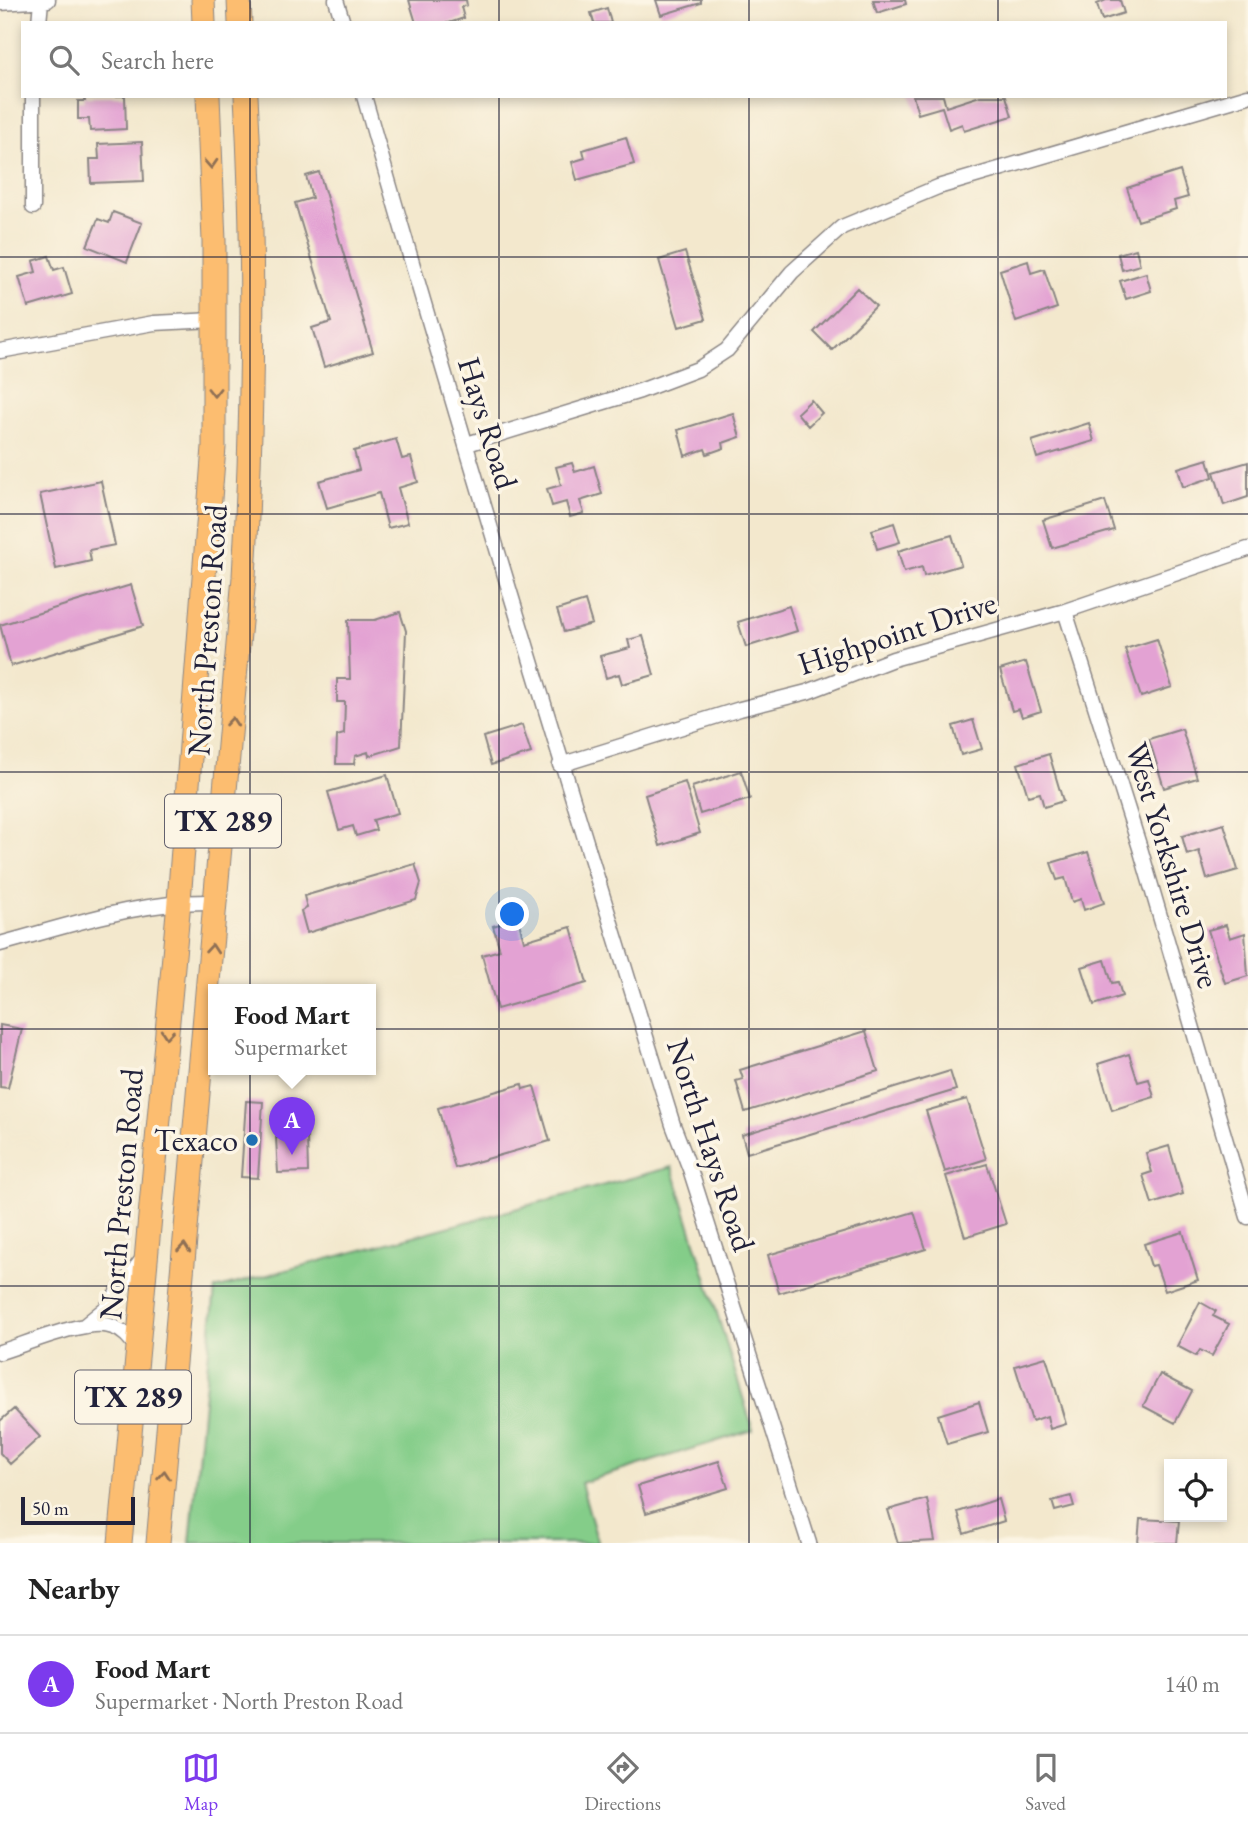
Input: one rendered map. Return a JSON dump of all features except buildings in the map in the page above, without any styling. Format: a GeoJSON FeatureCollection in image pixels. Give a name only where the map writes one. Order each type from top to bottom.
{"type":"FeatureCollection","features":[{"type":"Feature","properties":{"kind":"main road"},"geometry":{"type":"LineString","coordinates":[[203,0],[204,21]]}},
{"type":"Feature","properties":{"kind":"main road"},"geometry":{"type":"LineString","coordinates":[[239,0],[240,21]]}},
{"type":"Feature","properties":{"kind":"main road","name":"North Preston Road"},"geometry":{"type":"LineString","coordinates":[[120,1543],[179,901],[214,447],[214,320],[208,98]]}},
{"type":"Feature","properties":{"kind":"main road","name":"North Preston Road"},"geometry":{"type":"LineString","coordinates":[[209,984],[244,577],[252,443],[252,247],[246,98]]}},
{"type":"Feature","properties":{"kind":"main road","name":"North Preston Road"},"geometry":{"type":"LineString","coordinates":[[158,1543],[208,990]]}},
{"type":"Feature","properties":{"kind":"street"},"geometry":{"type":"LineString","coordinates":[[0,3],[48,0]]}},
{"type":"Feature","properties":{"kind":"street"},"geometry":{"type":"LineString","coordinates":[[336,0],[342,21]]}},
{"type":"Feature","properties":{"kind":"street"},"geometry":{"type":"LineString","coordinates":[[39,21],[41,1]]}},
{"type":"Feature","properties":{"kind":"street"},"geometry":{"type":"LineString","coordinates":[[467,444],[640,391],[698,369],[727,350],[792,272],[842,227],[938,187],[1248,96]]}},
{"type":"Feature","properties":{"kind":"street"},"geometry":{"type":"LineString","coordinates":[[33,98],[33,207]]}},
{"type":"Feature","properties":{"kind":"street","name":"Hays Road"},"geometry":{"type":"LineString","coordinates":[[365,98],[560,765]]}},
{"type":"Feature","properties":{"kind":"street"},"geometry":{"type":"LineString","coordinates":[[0,351],[154,323],[214,320]]}},
{"type":"Feature","properties":{"kind":"street","name":"Highpoint Drive"},"geometry":{"type":"LineString","coordinates":[[560,765],[740,709],[807,692],[893,659],[1065,611],[1248,549]]}},
{"type":"Feature","properties":{"kind":"street","name":"West Yorkshire Drive"},"geometry":{"type":"LineString","coordinates":[[1065,611],[1140,848],[1248,1217]]}},
{"type":"Feature","properties":{"kind":"street","name":"North Hays Road"},"geometry":{"type":"LineString","coordinates":[[560,765],[673,1125],[690,1169],[809,1543]]}},
{"type":"Feature","properties":{"kind":"street"},"geometry":{"type":"LineString","coordinates":[[0,944],[147,906],[179,901],[216,902]]}},
{"type":"Feature","properties":{"kind":"street"},"geometry":{"type":"LineString","coordinates":[[83,1327],[106,1308],[147,1252]]}},
{"type":"Feature","properties":{"kind":"street"},"geometry":{"type":"LineString","coordinates":[[0,1352],[83,1327],[104,1324],[117,1328],[138,1349]]}},
{"type":"Feature","properties":{"kind":"green space"},"geometry":{"type":"Polygon","coordinates":[[[672,1167],[753,1430],[581,1483],[598,1543],[190,1543],[215,1289],[672,1167]]]}},
{"type":"Feature","properties":{"kind":"place","name":"Texaco"},"geometry":{"type":"Point","coordinates":[252,1140]}},
{"type":"Feature","properties":{"kind":"place","name":"Food Mart"},"geometry":{"type":"Point","coordinates":[292,1155]}}]}
